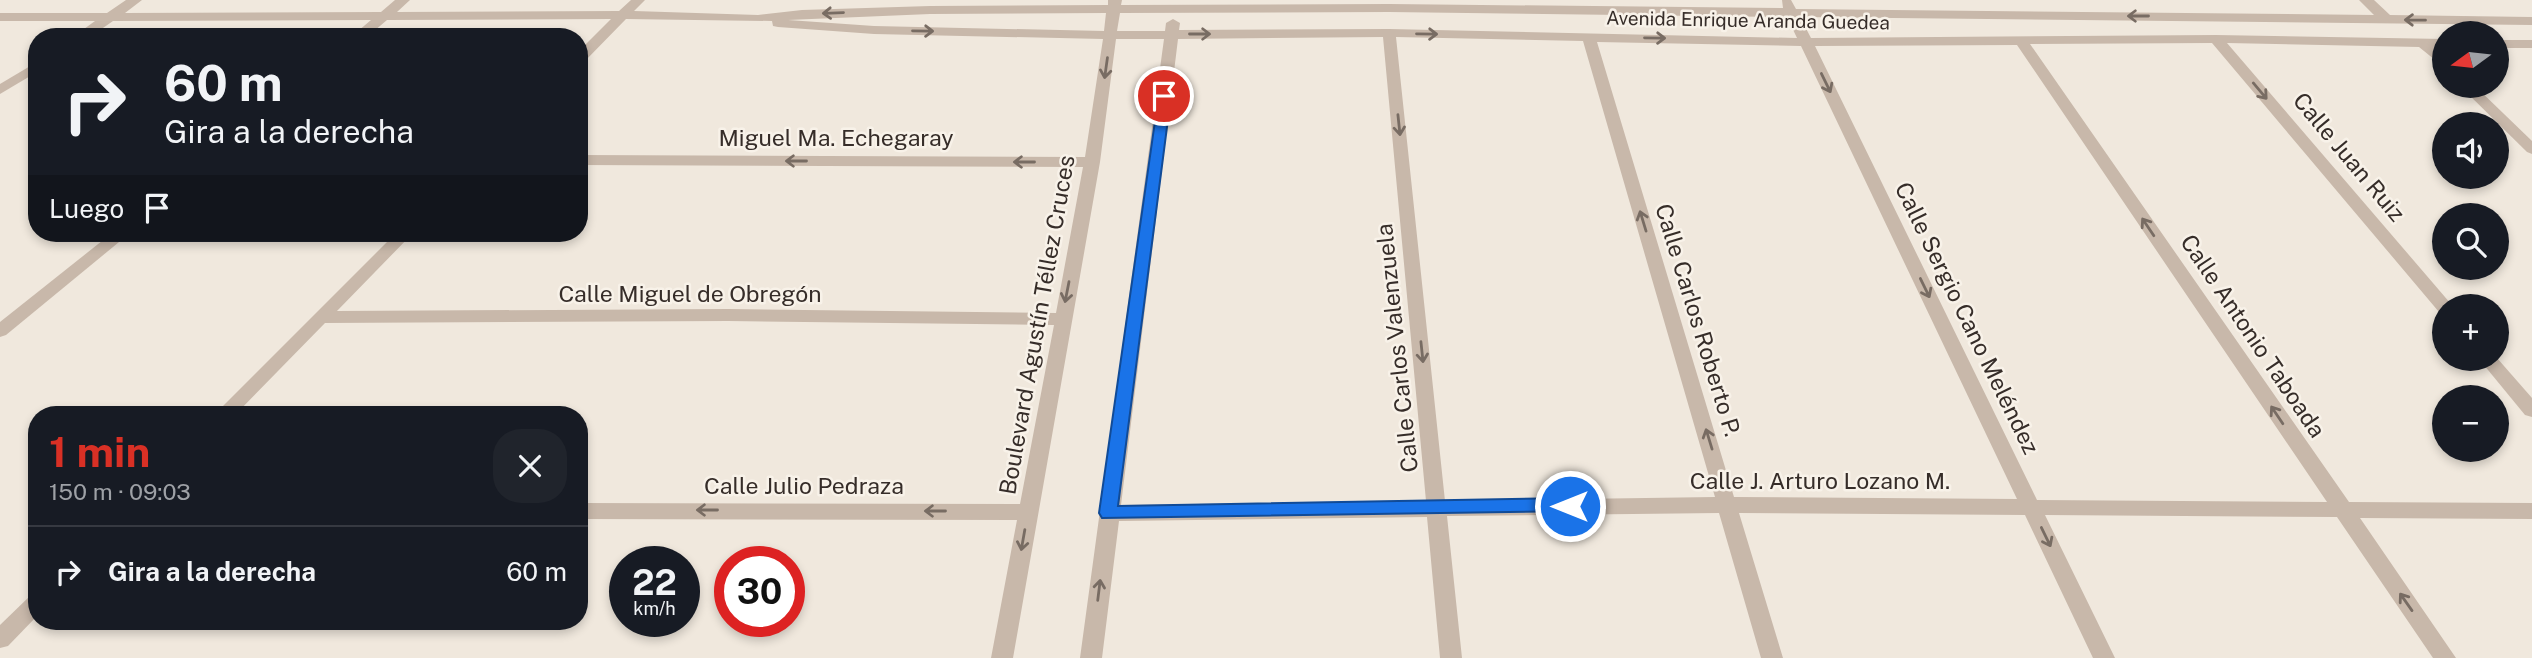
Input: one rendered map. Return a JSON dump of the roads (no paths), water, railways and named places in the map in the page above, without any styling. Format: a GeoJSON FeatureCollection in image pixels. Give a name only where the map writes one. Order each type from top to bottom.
{"type":"FeatureCollection","features":[{"type":"Feature","properties":{"kind":"street"},"geometry":{"type":"LineString","coordinates":[[93,28],[135,0]]}},
{"type":"Feature","properties":{"kind":"street"},"geometry":{"type":"LineString","coordinates":[[369,28],[403,0]]}},
{"type":"Feature","properties":{"kind":"street"},"geometry":{"type":"LineString","coordinates":[[588,50],[638,0]]}},
{"type":"Feature","properties":{"kind":"street"},"geometry":{"type":"LineString","coordinates":[[1987,0],[1998,15]]}},
{"type":"Feature","properties":{"kind":"street"},"geometry":{"type":"LineString","coordinates":[[2176,0],[2190,16]]}},
{"type":"Feature","properties":{"kind":"street"},"geometry":{"type":"LineString","coordinates":[[2366,0],[2387,20]]}},
{"type":"Feature","properties":{"kind":"street","name":"Avenida Enrique Aranda Guedea"},"geometry":{"type":"LineString","coordinates":[[758,19],[802,14],[1114,4],[1388,4],[1789,6],[1998,15],[2532,21]]}},
{"type":"Feature","properties":{"kind":"street","name":"Boulevard Agustín Téllez Cruces"},"geometry":{"type":"LineString","coordinates":[[1002,658],[1061,318],[1092,162],[1114,4]]}},
{"type":"Feature","properties":{"kind":"street"},"geometry":{"type":"LineString","coordinates":[[1091,658],[1175,4]]}},
{"type":"Feature","properties":{"kind":"street","name":"Calle Sergio Cano Meléndez"},"geometry":{"type":"LineString","coordinates":[[1789,6],[2105,658]]}},
{"type":"Feature","properties":{"kind":"street","name":"Avenida Enrique Aranda Guedea"},"geometry":{"type":"LineString","coordinates":[[0,17],[623,15],[758,19],[808,27],[1110,35],[1389,33],[1806,42],[2216,39],[2432,43]]}},
{"type":"Feature","properties":{"kind":"street","name":"Calle Carlos Valenzuela"},"geometry":{"type":"LineString","coordinates":[[1389,33],[1451,658]]}},
{"type":"Feature","properties":{"kind":"street","name":"Calle Carlos Roberto P."},"geometry":{"type":"LineString","coordinates":[[1588,36],[1772,658]]}},
{"type":"Feature","properties":{"kind":"street","name":"Calle Juan Ruiz"},"geometry":{"type":"LineString","coordinates":[[2216,39],[2434,294]]}},
{"type":"Feature","properties":{"kind":"street","name":"Calle Antonio Taboada"},"geometry":{"type":"LineString","coordinates":[[2021,41],[2445,658]]}},
{"type":"Feature","properties":{"kind":"street"},"geometry":{"type":"LineString","coordinates":[[2423,43],[2432,52]]}},
{"type":"Feature","properties":{"kind":"street"},"geometry":{"type":"LineString","coordinates":[[2510,44],[2532,44]]}},
{"type":"Feature","properties":{"kind":"street"},"geometry":{"type":"LineString","coordinates":[[0,90],[28,72]]}},
{"type":"Feature","properties":{"kind":"street"},"geometry":{"type":"LineString","coordinates":[[2479,98],[2532,149]]}},
{"type":"Feature","properties":{"kind":"street","name":"Miguel Ma. Echegaray"},"geometry":{"type":"LineString","coordinates":[[588,160],[1092,162]]}},
{"type":"Feature","properties":{"kind":"street"},"geometry":{"type":"LineString","coordinates":[[0,331],[110,242]]}},
{"type":"Feature","properties":{"kind":"street"},"geometry":{"type":"LineString","coordinates":[[232,406],[396,242]]}},
{"type":"Feature","properties":{"kind":"street","name":"Calle Miguel de Obregón"},"geometry":{"type":"LineString","coordinates":[[319,317],[729,315],[1061,318]]}},
{"type":"Feature","properties":{"kind":"street"},"geometry":{"type":"LineString","coordinates":[[2498,371],[2532,410]]}},
{"type":"Feature","properties":{"kind":"street","name":"Calle J. Arturo Lozano M."},"geometry":{"type":"LineString","coordinates":[[1108,513],[1438,506],[1728,505],[2532,511]]}},
{"type":"Feature","properties":{"kind":"street","name":"Calle Julio Pedraza"},"geometry":{"type":"LineString","coordinates":[[588,511],[1028,512]]}},
{"type":"Feature","properties":{"kind":"street"},"geometry":{"type":"LineString","coordinates":[[0,639],[28,612]]}}]}
